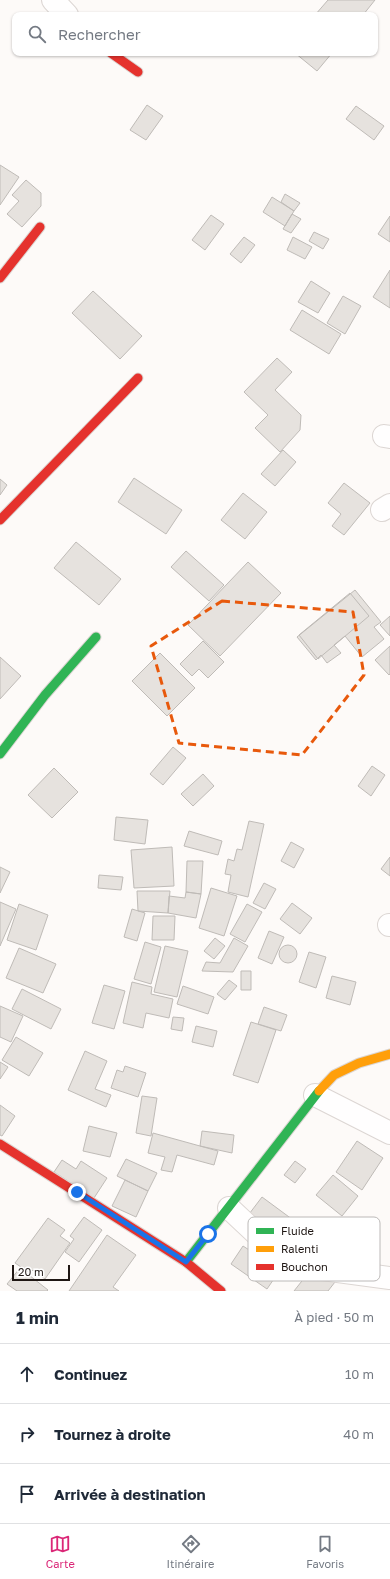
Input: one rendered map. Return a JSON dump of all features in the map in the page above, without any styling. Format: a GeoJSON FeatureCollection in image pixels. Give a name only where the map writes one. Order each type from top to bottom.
{"type":"FeatureCollection","features":[{"type":"Feature","properties":{"kind":"street"},"geometry":{"type":"LineString","coordinates":[[54,0],[64,12]]}},
{"type":"Feature","properties":{"kind":"street"},"geometry":{"type":"LineString","coordinates":[[115,56],[138,72]]}},
{"type":"Feature","properties":{"kind":"street"},"geometry":{"type":"LineString","coordinates":[[0,278],[40,227]]}},
{"type":"Feature","properties":{"kind":"street"},"geometry":{"type":"LineString","coordinates":[[0,520],[138,378]]}},
{"type":"Feature","properties":{"kind":"street"},"geometry":{"type":"LineString","coordinates":[[0,754],[44,695],[96,637]]}},
{"type":"Feature","properties":{"kind":"street"},"geometry":{"type":"LineString","coordinates":[[186,1262],[315,1095],[334,1075],[359,1063],[390,1054]]}},
{"type":"Feature","properties":{"kind":"street"},"geometry":{"type":"LineString","coordinates":[[315,1095],[390,1133]]}},
{"type":"Feature","properties":{"kind":"street"},"geometry":{"type":"LineString","coordinates":[[0,1144],[186,1262],[221,1291]]}},
{"type":"Feature","properties":{"kind":"street"},"geometry":{"type":"LineString","coordinates":[[229,1208],[248,1226]]}},
{"type":"Feature","properties":{"kind":"street"},"geometry":{"type":"LineString","coordinates":[[380,1277],[390,1278]]}},
{"type":"Feature","properties":{"kind":"highlighted area"},"geometry":{"type":"Polygon","coordinates":[[[222,601],[353,612],[364,675],[302,755],[179,743],[151,646],[222,601]]]}},
{"type":"Feature","properties":{"kind":"building"},"geometry":{"type":"Polygon","coordinates":[[[328,0],[375,0],[365,12],[318,12],[328,0]]]}},
{"type":"Feature","properties":{"kind":"building"},"geometry":{"type":"Polygon","coordinates":[[[299,56],[330,56],[317,71],[299,56]]]}},
{"type":"Feature","properties":{"kind":"building"},"geometry":{"type":"Polygon","coordinates":[[[147,105],[163,116],[146,140],[130,130],[147,105]]]}},
{"type":"Feature","properties":{"kind":"building"},"geometry":{"type":"Polygon","coordinates":[[[356,106],[384,126],[374,140],[346,119],[356,106]]]}},
{"type":"Feature","properties":{"kind":"building"},"geometry":{"type":"Polygon","coordinates":[[[0,165],[19,177],[0,205],[0,165]]]}},
{"type":"Feature","properties":{"kind":"building"},"geometry":{"type":"Polygon","coordinates":[[[26,180],[41,193],[41,206],[22,227],[7,214],[19,201],[12,195],[26,180]]]}},
{"type":"Feature","properties":{"kind":"building"},"geometry":{"type":"Polygon","coordinates":[[[285,194],[300,203],[294,211],[281,202],[285,194]]]}},
{"type":"Feature","properties":{"kind":"building"},"geometry":{"type":"Polygon","coordinates":[[[272,197],[294,211],[285,226],[263,212],[272,197]]]}},
{"type":"Feature","properties":{"kind":"building"},"geometry":{"type":"Polygon","coordinates":[[[292,214],[301,219],[291,233],[283,229],[292,214]]]}},
{"type":"Feature","properties":{"kind":"building"},"geometry":{"type":"Polygon","coordinates":[[[211,215],[224,224],[205,250],[192,240],[211,215]]]}},
{"type":"Feature","properties":{"kind":"building"},"geometry":{"type":"Polygon","coordinates":[[[390,216],[390,242],[378,234],[390,216]]]}},
{"type":"Feature","properties":{"kind":"building"},"geometry":{"type":"Polygon","coordinates":[[[314,232],[329,239],[323,249],[309,241],[314,232]]]}},
{"type":"Feature","properties":{"kind":"building"},"geometry":{"type":"Polygon","coordinates":[[[244,237],[255,245],[241,263],[230,254],[244,237]]]}},
{"type":"Feature","properties":{"kind":"building"},"geometry":{"type":"Polygon","coordinates":[[[293,237],[312,247],[305,259],[287,250],[293,237]]]}},
{"type":"Feature","properties":{"kind":"building"},"geometry":{"type":"Polygon","coordinates":[[[390,270],[390,308],[373,297],[390,270]]]}},
{"type":"Feature","properties":{"kind":"building"},"geometry":{"type":"Polygon","coordinates":[[[311,281],[330,293],[318,313],[298,302],[311,281]]]}},
{"type":"Feature","properties":{"kind":"building"},"geometry":{"type":"Polygon","coordinates":[[[93,291],[142,336],[120,359],[72,313],[93,291]]]}},
{"type":"Feature","properties":{"kind":"building"},"geometry":{"type":"Polygon","coordinates":[[[343,296],[361,306],[345,334],[327,323],[343,296]]]}},
{"type":"Feature","properties":{"kind":"building"},"geometry":{"type":"Polygon","coordinates":[[[302,310],[341,334],[329,354],[290,330],[302,310]]]}},
{"type":"Feature","properties":{"kind":"building"},"geometry":{"type":"Polygon","coordinates":[[[277,358],[292,372],[275,390],[301,415],[300,430],[280,452],[255,428],[268,415],[244,392],[277,358]]]}},
{"type":"Feature","properties":{"kind":"building"},"geometry":{"type":"Polygon","coordinates":[[[283,450],[296,462],[275,486],[261,474],[283,450]]]}},
{"type":"Feature","properties":{"kind":"building"},"geometry":{"type":"Polygon","coordinates":[[[134,478],[182,510],[166,534],[118,502],[134,478]]]}},
{"type":"Feature","properties":{"kind":"building"},"geometry":{"type":"Polygon","coordinates":[[[0,479],[7,485],[0,495],[0,479]]]}},
{"type":"Feature","properties":{"kind":"building"},"geometry":{"type":"Polygon","coordinates":[[[344,483],[370,503],[344,535],[332,526],[341,514],[328,503],[344,483]]]}},
{"type":"Feature","properties":{"kind":"building"},"geometry":{"type":"Polygon","coordinates":[[[243,493],[267,512],[245,539],[221,520],[243,493]]]}},
{"type":"Feature","properties":{"kind":"building"},"geometry":{"type":"Polygon","coordinates":[[[76,542],[121,579],[99,605],[54,568],[76,542]]]}},
{"type":"Feature","properties":{"kind":"building"},"geometry":{"type":"Polygon","coordinates":[[[186,551],[224,585],[209,601],[171,567],[186,551]]]}},
{"type":"Feature","properties":{"kind":"building"},"geometry":{"type":"Polygon","coordinates":[[[248,562],[281,593],[220,656],[188,625],[248,562]]]}},
{"type":"Feature","properties":{"kind":"building"},"geometry":{"type":"Polygon","coordinates":[[[355,590],[381,622],[374,627],[384,639],[362,657],[345,636],[334,645],[341,653],[327,663],[321,655],[316,660],[297,637],[355,590]]]}},
{"type":"Feature","properties":{"kind":"building"},"geometry":{"type":"Polygon","coordinates":[[[350,593],[369,616],[318,659],[299,635],[350,593]]]}},
{"type":"Feature","properties":{"kind":"building"},"geometry":{"type":"Polygon","coordinates":[[[390,616],[390,636],[380,625],[390,616]]]}},
{"type":"Feature","properties":{"kind":"building"},"geometry":{"type":"Polygon","coordinates":[[[203,641],[224,662],[208,678],[199,669],[192,676],[180,664],[203,641]]]}},
{"type":"Feature","properties":{"kind":"building"},"geometry":{"type":"Polygon","coordinates":[[[390,646],[390,674],[389,675],[375,660],[390,646]]]}},
{"type":"Feature","properties":{"kind":"building"},"geometry":{"type":"Polygon","coordinates":[[[160,653],[195,688],[167,716],[132,681],[160,653]]]}},
{"type":"Feature","properties":{"kind":"building"},"geometry":{"type":"Polygon","coordinates":[[[0,657],[21,676],[0,699],[0,657]]]}},
{"type":"Feature","properties":{"kind":"building"},"geometry":{"type":"Polygon","coordinates":[[[173,747],[186,758],[163,785],[150,774],[173,747]]]}},
{"type":"Feature","properties":{"kind":"building"},"geometry":{"type":"Polygon","coordinates":[[[372,766],[385,775],[371,796],[358,786],[372,766]]]}},
{"type":"Feature","properties":{"kind":"building"},"geometry":{"type":"Polygon","coordinates":[[[54,768],[78,792],[52,818],[28,795],[54,768]]]}},
{"type":"Feature","properties":{"kind":"building"},"geometry":{"type":"Polygon","coordinates":[[[203,774],[214,786],[193,806],[181,794],[203,774]]]}},
{"type":"Feature","properties":{"kind":"building"},"geometry":{"type":"Polygon","coordinates":[[[116,817],[148,820],[145,844],[114,840],[116,817]]]}},
{"type":"Feature","properties":{"kind":"building"},"geometry":{"type":"Polygon","coordinates":[[[249,821],[264,824],[248,897],[228,892],[231,875],[225,874],[228,859],[234,861],[237,849],[242,850],[249,821]]]}},
{"type":"Feature","properties":{"kind":"building"},"geometry":{"type":"Polygon","coordinates":[[[189,831],[222,841],[218,855],[184,846],[189,831]]]}},
{"type":"Feature","properties":{"kind":"building"},"geometry":{"type":"Polygon","coordinates":[[[291,842],[304,849],[294,868],[281,861],[291,842]]]}},
{"type":"Feature","properties":{"kind":"building"},"geometry":{"type":"Polygon","coordinates":[[[172,847],[174,886],[134,888],[131,850],[172,847]]]}},
{"type":"Feature","properties":{"kind":"building"},"geometry":{"type":"Polygon","coordinates":[[[390,857],[390,876],[381,869],[390,857]]]}},
{"type":"Feature","properties":{"kind":"building"},"geometry":{"type":"Polygon","coordinates":[[[187,861],[203,861],[201,894],[186,892],[187,861]]]}},
{"type":"Feature","properties":{"kind":"building"},"geometry":{"type":"Polygon","coordinates":[[[0,867],[10,872],[0,893],[0,867]]]}},
{"type":"Feature","properties":{"kind":"building"},"geometry":{"type":"Polygon","coordinates":[[[99,875],[123,877],[121,890],[98,888],[99,875]]]}},
{"type":"Feature","properties":{"kind":"building"},"geometry":{"type":"Polygon","coordinates":[[[264,883],[276,889],[265,909],[253,903],[264,883]]]}},
{"type":"Feature","properties":{"kind":"building"},"geometry":{"type":"Polygon","coordinates":[[[211,888],[237,896],[224,936],[199,928],[211,888]]]}},
{"type":"Feature","properties":{"kind":"building"},"geometry":{"type":"Polygon","coordinates":[[[137,891],[170,891],[168,913],[138,911],[137,891]]]}},
{"type":"Feature","properties":{"kind":"building"},"geometry":{"type":"Polygon","coordinates":[[[186,892],[201,894],[196,918],[168,913],[169,896],[185,898],[186,892]]]}},
{"type":"Feature","properties":{"kind":"building"},"geometry":{"type":"Polygon","coordinates":[[[0,902],[16,909],[0,946],[0,902]]]}},
{"type":"Feature","properties":{"kind":"building"},"geometry":{"type":"Polygon","coordinates":[[[292,903],[312,918],[300,934],[280,919],[292,903]]]}},
{"type":"Feature","properties":{"kind":"building"},"geometry":{"type":"Polygon","coordinates":[[[19,904],[48,915],[36,950],[7,940],[19,904]]]}},
{"type":"Feature","properties":{"kind":"building"},"geometry":{"type":"Polygon","coordinates":[[[247,904],[262,912],[245,942],[230,934],[247,904]]]}},
{"type":"Feature","properties":{"kind":"building"},"geometry":{"type":"Polygon","coordinates":[[[132,909],[145,913],[137,941],[124,937],[132,909]]]}},
{"type":"Feature","properties":{"kind":"building"},"geometry":{"type":"Polygon","coordinates":[[[153,916],[175,916],[174,940],[152,940],[153,916]]]}},
{"type":"Feature","properties":{"kind":"building"},"geometry":{"type":"Polygon","coordinates":[[[269,931],[284,937],[272,964],[258,958],[269,931]]]}},
{"type":"Feature","properties":{"kind":"building"},"geometry":{"type":"Polygon","coordinates":[[[215,938],[225,946],[214,959],[204,951],[215,938]]]}},
{"type":"Feature","properties":{"kind":"building"},"geometry":{"type":"Polygon","coordinates":[[[234,938],[248,946],[233,972],[202,971],[206,962],[220,963],[234,938]]]}},
{"type":"Feature","properties":{"kind":"building"},"geometry":{"type":"Polygon","coordinates":[[[145,942],[161,947],[151,984],[134,979],[145,942]]]}},
{"type":"Feature","properties":{"kind":"building"},"geometry":{"type":"Polygon","coordinates":[[[288,945],[294,948],[297,954],[294,960],[288,963],[282,960],[279,954],[282,948],[288,945]]]}},
{"type":"Feature","properties":{"kind":"building"},"geometry":{"type":"Polygon","coordinates":[[[165,946],[188,951],[177,997],[154,992],[165,946]]]}},
{"type":"Feature","properties":{"kind":"building"},"geometry":{"type":"Polygon","coordinates":[[[19,948],[56,964],[43,993],[6,978],[19,948]]]}},
{"type":"Feature","properties":{"kind":"building"},"geometry":{"type":"Polygon","coordinates":[[[309,952],[326,957],[316,988],[299,982],[309,952]]]}},
{"type":"Feature","properties":{"kind":"building"},"geometry":{"type":"Polygon","coordinates":[[[241,971],[251,971],[251,990],[241,990],[241,971]]]}},
{"type":"Feature","properties":{"kind":"building"},"geometry":{"type":"Polygon","coordinates":[[[332,976],[356,982],[350,1005],[326,998],[332,976]]]}},
{"type":"Feature","properties":{"kind":"building"},"geometry":{"type":"Polygon","coordinates":[[[229,980],[237,986],[225,1000],[217,994],[229,980]]]}},
{"type":"Feature","properties":{"kind":"building"},"geometry":{"type":"Polygon","coordinates":[[[132,982],[152,987],[151,994],[173,999],[169,1018],[146,1013],[143,1028],[123,1023],[132,982]]]}},
{"type":"Feature","properties":{"kind":"building"},"geometry":{"type":"Polygon","coordinates":[[[104,985],[125,991],[114,1029],[92,1023],[104,985]]]}},
{"type":"Feature","properties":{"kind":"building"},"geometry":{"type":"Polygon","coordinates":[[[183,986],[214,997],[208,1014],[177,1004],[183,986]]]}},
{"type":"Feature","properties":{"kind":"building"},"geometry":{"type":"Polygon","coordinates":[[[22,989],[61,1009],[51,1029],[12,1009],[22,989]]]}},
{"type":"Feature","properties":{"kind":"building"},"geometry":{"type":"Polygon","coordinates":[[[0,1006],[23,1016],[11,1042],[0,1037],[0,1006]]]}},
{"type":"Feature","properties":{"kind":"building"},"geometry":{"type":"Polygon","coordinates":[[[264,1007],[287,1015],[281,1031],[258,1024],[264,1007]]]}},
{"type":"Feature","properties":{"kind":"building"},"geometry":{"type":"Polygon","coordinates":[[[173,1017],[184,1018],[182,1031],[171,1029],[173,1017]]]}},
{"type":"Feature","properties":{"kind":"building"},"geometry":{"type":"Polygon","coordinates":[[[251,1022],[276,1030],[258,1083],[233,1075],[251,1022]]]}},
{"type":"Feature","properties":{"kind":"building"},"geometry":{"type":"Polygon","coordinates":[[[196,1026],[217,1031],[213,1047],[192,1042],[196,1026]]]}},
{"type":"Feature","properties":{"kind":"building"},"geometry":{"type":"Polygon","coordinates":[[[16,1037],[43,1053],[29,1076],[2,1060],[16,1037]]]}},
{"type":"Feature","properties":{"kind":"building"},"geometry":{"type":"Polygon","coordinates":[[[85,1051],[107,1061],[95,1089],[111,1095],[106,1107],[68,1090],[85,1051]]]}},
{"type":"Feature","properties":{"kind":"building"},"geometry":{"type":"Polygon","coordinates":[[[0,1062],[8,1067],[0,1079],[0,1062]]]}},
{"type":"Feature","properties":{"kind":"building"},"geometry":{"type":"Polygon","coordinates":[[[125,1066],[146,1073],[138,1097],[111,1088],[117,1070],[123,1072],[125,1066]]]}},
{"type":"Feature","properties":{"kind":"building"},"geometry":{"type":"Polygon","coordinates":[[[142,1096],[157,1098],[151,1136],[136,1133],[142,1096]]]}},
{"type":"Feature","properties":{"kind":"building"},"geometry":{"type":"Polygon","coordinates":[[[0,1105],[15,1116],[2,1136],[0,1135],[0,1105]]]}},
{"type":"Feature","properties":{"kind":"building"},"geometry":{"type":"Polygon","coordinates":[[[89,1126],[117,1133],[110,1157],[83,1151],[89,1126]]]}},
{"type":"Feature","properties":{"kind":"building"},"geometry":{"type":"Polygon","coordinates":[[[202,1131],[234,1135],[232,1153],[200,1146],[202,1131]]]}},
{"type":"Feature","properties":{"kind":"building"},"geometry":{"type":"Polygon","coordinates":[[[153,1133],[218,1151],[214,1165],[177,1155],[172,1172],[161,1170],[165,1157],[148,1153],[153,1133]]]}},
{"type":"Feature","properties":{"kind":"building"},"geometry":{"type":"Polygon","coordinates":[[[357,1141],[383,1158],[362,1190],[336,1172],[357,1141]]]}},
{"type":"Feature","properties":{"kind":"building"},"geometry":{"type":"Polygon","coordinates":[[[126,1159],[157,1173],[148,1191],[117,1176],[126,1159]]]}},
{"type":"Feature","properties":{"kind":"building"},"geometry":{"type":"Polygon","coordinates":[[[62,1160],[76,1169],[81,1161],[107,1178],[94,1198],[54,1172],[62,1160]]]}},
{"type":"Feature","properties":{"kind":"building"},"geometry":{"type":"Polygon","coordinates":[[[295,1161],[306,1169],[295,1183],[284,1175],[295,1161]]]}},
{"type":"Feature","properties":{"kind":"building"},"geometry":{"type":"Polygon","coordinates":[[[333,1175],[358,1196],[342,1216],[316,1195],[333,1175]]]}},
{"type":"Feature","properties":{"kind":"building"},"geometry":{"type":"Polygon","coordinates":[[[125,1180],[148,1191],[136,1217],[112,1206],[125,1180]]]}},
{"type":"Feature","properties":{"kind":"building"},"geometry":{"type":"Polygon","coordinates":[[[262,1197],[289,1217],[248,1217],[248,1232],[240,1226],[262,1197]]]}},
{"type":"Feature","properties":{"kind":"building"},"geometry":{"type":"Polygon","coordinates":[[[84,1217],[102,1230],[79,1262],[65,1252],[74,1239],[70,1236],[84,1217]]]}},
{"type":"Feature","properties":{"kind":"building"},"geometry":{"type":"Polygon","coordinates":[[[48,1218],[65,1230],[60,1236],[70,1243],[45,1279],[33,1270],[30,1273],[15,1263],[48,1218]]]}},
{"type":"Feature","properties":{"kind":"building"},"geometry":{"type":"Polygon","coordinates":[[[107,1235],[136,1255],[113,1287],[119,1291],[69,1291],[107,1235]]]}},
{"type":"Feature","properties":{"kind":"building"},"geometry":{"type":"Polygon","coordinates":[[[243,1246],[248,1249],[248,1276],[231,1264],[243,1246]]]}},
{"type":"Feature","properties":{"kind":"building"},"geometry":{"type":"Polygon","coordinates":[[[20,1268],[48,1290],[17,1291],[7,1284],[20,1268]]]}},
{"type":"Feature","properties":{"kind":"building"},"geometry":{"type":"Polygon","coordinates":[[[255,1281],[272,1281],[267,1289],[255,1281]]]}},
{"type":"Feature","properties":{"kind":"building"},"geometry":{"type":"Polygon","coordinates":[[[302,1281],[336,1281],[328,1291],[294,1291],[302,1281]]]}},
{"type":"Feature","properties":{"kind":"traffic: fast"},"geometry":{"type":"LineString","coordinates":[[0,754],[45,695],[96,637]]}},
{"type":"Feature","properties":{"kind":"traffic: fast"},"geometry":{"type":"LineString","coordinates":[[186,1262],[319,1091]]}},
{"type":"Feature","properties":{"kind":"traffic: slow"},"geometry":{"type":"LineString","coordinates":[[319,1091],[334,1075],[359,1063],[390,1054]]}},
{"type":"Feature","properties":{"kind":"traffic: jam"},"geometry":{"type":"LineString","coordinates":[[115,56],[138,72]]}},
{"type":"Feature","properties":{"kind":"traffic: jam"},"geometry":{"type":"LineString","coordinates":[[0,278],[40,227]]}},
{"type":"Feature","properties":{"kind":"traffic: jam"},"geometry":{"type":"LineString","coordinates":[[0,520],[138,378]]}},
{"type":"Feature","properties":{"kind":"traffic: jam"},"geometry":{"type":"LineString","coordinates":[[0,1144],[186,1262],[221,1291]]}},
{"type":"Feature","properties":{"kind":"route"},"geometry":{"type":"LineString","coordinates":[[77,1192],[186,1262],[208,1234]]}}]}
